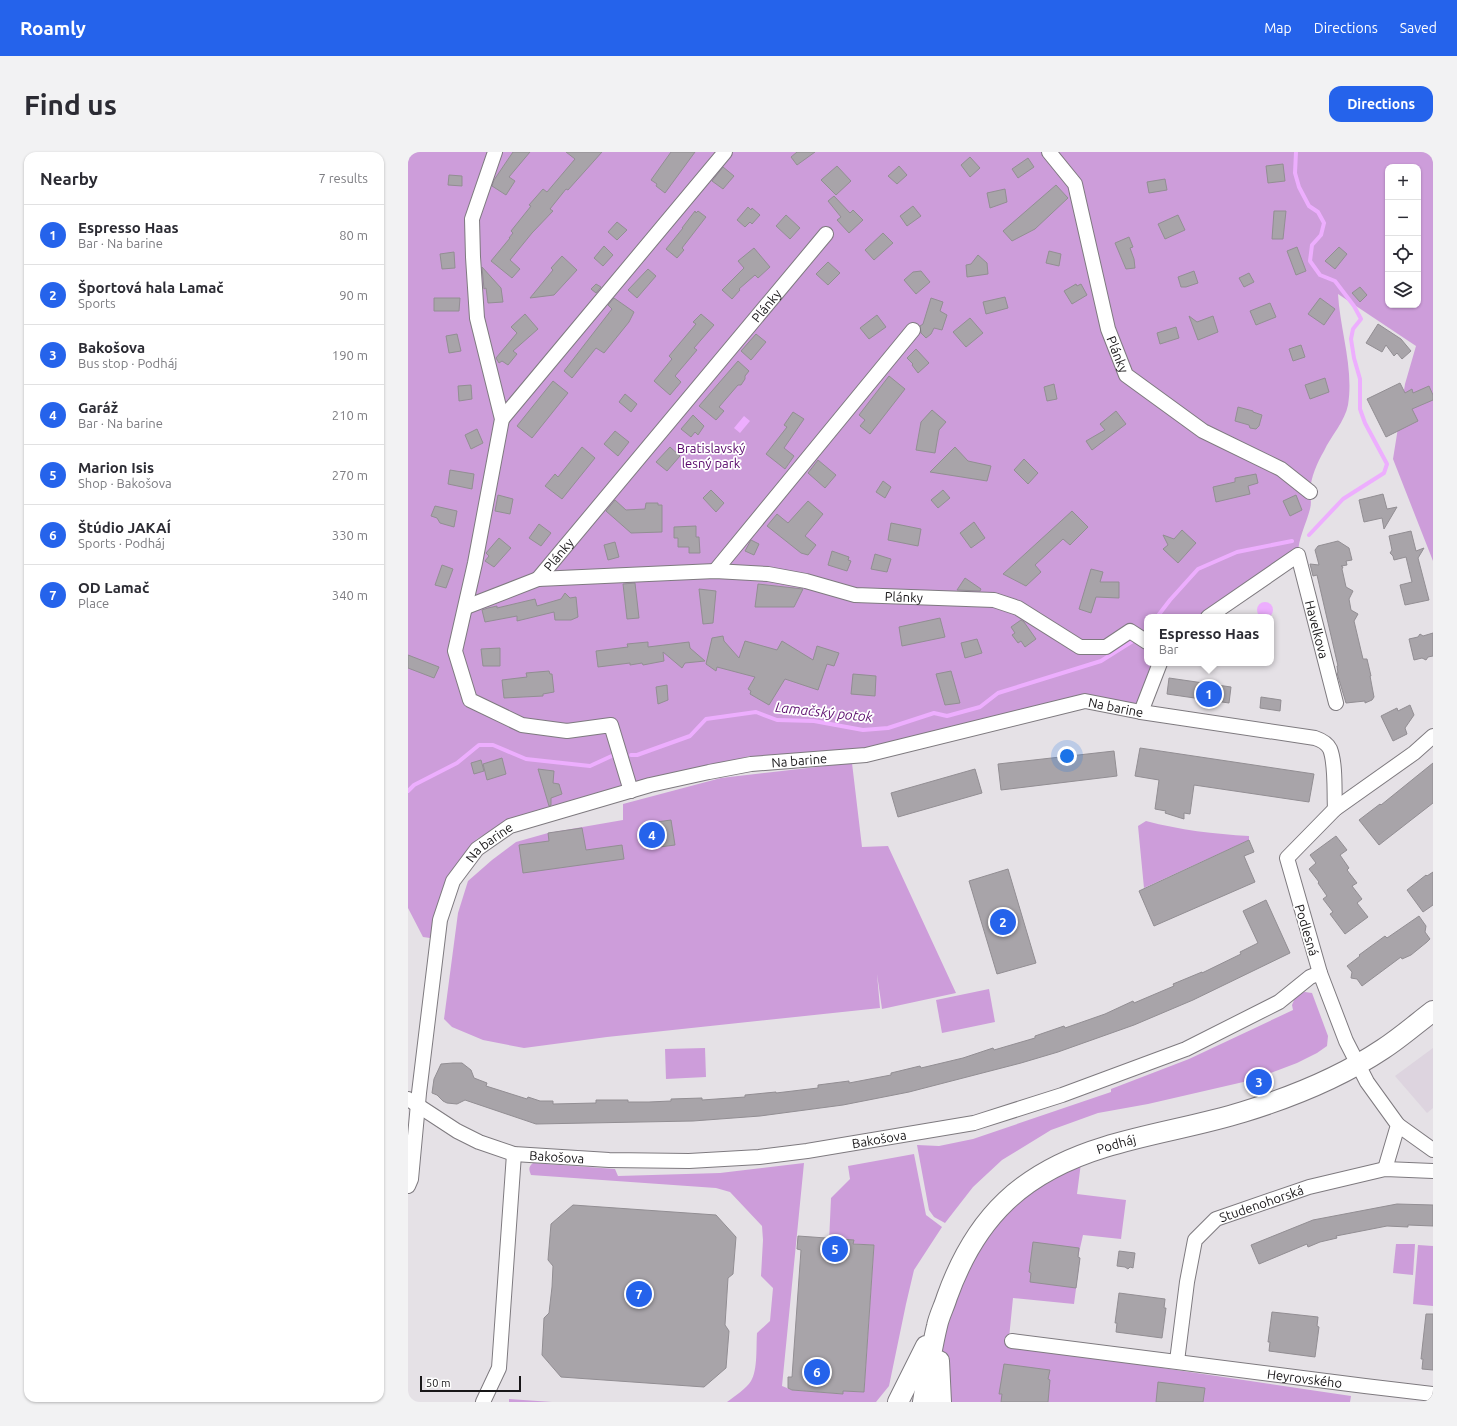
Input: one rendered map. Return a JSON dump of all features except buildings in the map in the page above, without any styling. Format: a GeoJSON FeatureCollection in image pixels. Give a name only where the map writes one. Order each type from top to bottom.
{"type":"FeatureCollection","features":[{"type":"Feature","properties":{"kind":"street"},"geometry":{"type":"LineString","coordinates":[[495,152],[472,219],[477,318],[502,419],[475,563],[455,650],[470,700],[522,725],[567,731],[611,725],[631,791]]}},
{"type":"Feature","properties":{"kind":"street"},"geometry":{"type":"LineString","coordinates":[[502,419],[725,152]]}},
{"type":"Feature","properties":{"kind":"street","name":"Plánky"},"geometry":{"type":"LineString","coordinates":[[1049,152],[1074,184],[1108,329],[1126,375],[1203,431],[1281,469],[1310,492]]}},
{"type":"Feature","properties":{"kind":"street","name":"Plánky"},"geometry":{"type":"LineString","coordinates":[[538,579],[826,234]]}},
{"type":"Feature","properties":{"kind":"street"},"geometry":{"type":"LineString","coordinates":[[715,571],[913,330]]}},
{"type":"Feature","properties":{"kind":"street","name":"Havelkova"},"geometry":{"type":"LineString","coordinates":[[1212,614],[1298,555],[1336,703]]}},
{"type":"Feature","properties":{"kind":"street","name":"Plánky"},"geometry":{"type":"LineString","coordinates":[[466,607],[538,579],[715,571],[768,574],[806,581],[855,595],[994,600],[1018,608],[1080,647],[1106,647],[1130,631],[1144,640]]}},
{"type":"Feature","properties":{"kind":"street"},"geometry":{"type":"LineString","coordinates":[[1141,712],[1159,666]]}},
{"type":"Feature","properties":{"kind":"street","name":"Na barine"},"geometry":{"type":"LineString","coordinates":[[408,1186],[411,1179],[413,1102],[440,920],[453,881],[477,849],[510,826],[631,791],[702,774],[751,764],[866,755],[1085,701],[1141,712],[1315,738],[1323,741],[1329,748],[1333,760],[1335,809]]}},
{"type":"Feature","properties":{"kind":"street"},"geometry":{"type":"LineString","coordinates":[[1335,809],[1414,753],[1433,736]]}},
{"type":"Feature","properties":{"kind":"street","name":"Podlesná"},"geometry":{"type":"LineString","coordinates":[[1335,809],[1287,858],[1320,973],[1346,1041],[1357,1064]]}},
{"type":"Feature","properties":{"kind":"street","name":"Bakošova"},"geometry":{"type":"LineString","coordinates":[[413,1102],[457,1131],[479,1142],[514,1154],[609,1160],[697,1161],[766,1156],[807,1151],[974,1123],[1062,1095],[1186,1048],[1279,1002],[1310,978],[1320,973]]}},
{"type":"Feature","properties":{"kind":"street","name":"Podháj"},"geometry":{"type":"LineString","coordinates":[[923,1402],[937,1325],[956,1274],[975,1238],[1017,1191],[1034,1178],[1065,1162],[1106,1147],[1250,1110],[1335,1076],[1384,1048],[1433,1011]]}},
{"type":"Feature","properties":{"kind":"street"},"geometry":{"type":"LineString","coordinates":[[1357,1064],[1367,1082],[1398,1125],[1433,1150]]}},
{"type":"Feature","properties":{"kind":"street"},"geometry":{"type":"LineString","coordinates":[[1385,1169],[1398,1125]]}},
{"type":"Feature","properties":{"kind":"street"},"geometry":{"type":"LineString","coordinates":[[482,1400],[499,1368],[514,1154]]}},
{"type":"Feature","properties":{"kind":"street","name":"Studenohorská"},"geometry":{"type":"LineString","coordinates":[[1177,1361],[1187,1282],[1195,1240],[1216,1219],[1309,1186],[1385,1169],[1433,1170]]}},
{"type":"Feature","properties":{"kind":"street"},"geometry":{"type":"LineString","coordinates":[[898,1402],[937,1325]]}},
{"type":"Feature","properties":{"kind":"street"},"geometry":{"type":"LineString","coordinates":[[937,1325],[941,1402]]}},
{"type":"Feature","properties":{"kind":"street","name":"Heyrovského"},"geometry":{"type":"LineString","coordinates":[[1012,1341],[1433,1394]]}},
{"type":"Feature","properties":{"kind":"shaded area"},"geometry":{"type":"Polygon","coordinates":[[[744,416],[750,421],[740,433],[734,428],[744,416]]]}},
{"type":"Feature","properties":{"kind":"shaded area"},"geometry":{"type":"Polygon","coordinates":[[[1262,602],[1268,602],[1273,607],[1272,614],[1257,613],[1257,607],[1262,602]]]}},
{"type":"Feature","properties":{"kind":"shaded area"},"geometry":{"type":"Polygon","coordinates":[[[1433,1048],[1433,1108],[1427,1113],[1395,1076],[1433,1048]]]}},
{"type":"Feature","properties":{"kind":"green space","name":"Bratislavský lesný park"},"geometry":{"type":"Polygon","coordinates":[[[408,152],[1433,152],[1433,561],[1393,459],[1405,384],[1416,346],[1338,294],[1348,363],[1348,405],[1341,423],[1321,456],[1313,475],[1310,491],[1311,506],[1301,537],[1298,555],[1212,614],[1144,614],[1144,666],[1159,666],[1141,712],[1085,701],[856,756],[750,756],[512,819],[477,839],[458,863],[437,908],[430,938],[423,937],[408,908],[408,152]]]}},
{"type":"Feature","properties":{"kind":"green space"},"geometry":{"type":"Polygon","coordinates":[[[852,763],[862,847],[888,846],[956,993],[882,1009],[877,974],[880,1008],[607,1037],[524,1048],[483,1040],[452,1027],[444,1019],[458,913],[468,881],[516,842],[548,833],[623,820],[623,804],[721,778],[852,763]]]}},
{"type":"Feature","properties":{"kind":"green space"},"geometry":{"type":"Polygon","coordinates":[[[1146,821],[1197,831],[1249,836],[1249,840],[1144,888],[1138,826],[1146,821]]]}},
{"type":"Feature","properties":{"kind":"green space"},"geometry":{"type":"Polygon","coordinates":[[[989,989],[995,1022],[942,1033],[936,1000],[989,989]]]}},
{"type":"Feature","properties":{"kind":"green space"},"geometry":{"type":"Polygon","coordinates":[[[1297,993],[1312,993],[1328,1036],[1327,1046],[1317,1053],[1297,1063],[1252,1080],[1148,1104],[1098,1113],[1051,1130],[1002,1160],[973,1187],[945,1223],[934,1217],[929,1210],[917,1145],[939,1146],[973,1139],[1111,1092],[1111,1089],[1189,1059],[1293,1010],[1292,1005],[1297,993]]]}},
{"type":"Feature","properties":{"kind":"green space"},"geometry":{"type":"Polygon","coordinates":[[[705,1048],[706,1077],[666,1079],[665,1049],[705,1048]]]}},
{"type":"Feature","properties":{"kind":"green space"},"geometry":{"type":"Polygon","coordinates":[[[914,1154],[926,1215],[942,1227],[914,1270],[889,1386],[876,1402],[727,1402],[746,1387],[751,1381],[756,1364],[757,1333],[770,1321],[773,1288],[761,1276],[763,1240],[762,1226],[730,1192],[716,1188],[531,1175],[529,1169],[533,1163],[615,1169],[618,1176],[720,1173],[804,1163],[782,1386],[792,1390],[842,1394],[843,1391],[864,1392],[874,1245],[829,1242],[831,1198],[850,1179],[848,1166],[914,1154]]]}},
{"type":"Feature","properties":{"kind":"green space"},"geometry":{"type":"Polygon","coordinates":[[[1082,1155],[1077,1194],[1126,1200],[1121,1239],[1083,1235],[1078,1257],[1080,1258],[1074,1304],[1013,1298],[1008,1348],[1069,1354],[1351,1396],[1350,1402],[941,1402],[937,1325],[988,1221],[1082,1155]]]}},
{"type":"Feature","properties":{"kind":"green space"},"geometry":{"type":"Polygon","coordinates":[[[1396,1244],[1415,1244],[1413,1275],[1393,1273],[1396,1244]]]}},
{"type":"Feature","properties":{"kind":"green space"},"geometry":{"type":"Polygon","coordinates":[[[1418,1245],[1433,1246],[1433,1306],[1413,1304],[1418,1245]]]}},
{"type":"Feature","properties":{"kind":"green space"},"geometry":{"type":"Polygon","coordinates":[[[509,1399],[552,1402],[509,1402],[509,1399]]]}},
{"type":"Feature","properties":{"kind":"waterway","name":"Lamačský potok"},"geometry":{"type":"LineString","coordinates":[[1296,152],[1295,173],[1299,187],[1309,206],[1318,212],[1324,223],[1321,235],[1312,245],[1310,261],[1320,275],[1335,281],[1354,306],[1361,319],[1353,329],[1351,339],[1354,358],[1360,379],[1360,409],[1365,423],[1387,464],[1384,473],[1343,499],[1309,535]]}},
{"type":"Feature","properties":{"kind":"waterway","name":"Lamačský potok"},"geometry":{"type":"LineString","coordinates":[[1159,614],[1198,569],[1237,552],[1292,541]]}},
{"type":"Feature","properties":{"kind":"waterway","name":"Lamačský potok"},"geometry":{"type":"LineString","coordinates":[[631,755],[637,755],[690,736],[706,719],[756,712],[777,720],[814,721],[863,730],[888,728],[934,713],[947,716],[980,707],[998,693],[1101,661],[1136,639]]}},
{"type":"Feature","properties":{"kind":"waterway","name":"Lamačský potok"},"geometry":{"type":"LineString","coordinates":[[408,791],[414,785],[457,763],[479,745],[493,745],[526,759],[590,766],[616,754]]}},
{"type":"Feature","properties":{"kind":"place","name":"Espresso Haas"},"geometry":{"type":"Point","coordinates":[1209,694]}},
{"type":"Feature","properties":{"kind":"place","name":"Garáž"},"geometry":{"type":"Point","coordinates":[652,835]}},
{"type":"Feature","properties":{"kind":"place","name":"Športová hala Lamač"},"geometry":{"type":"Point","coordinates":[1003,922]}},
{"type":"Feature","properties":{"kind":"place","name":"Bakošova"},"geometry":{"type":"Point","coordinates":[1259,1082]}},
{"type":"Feature","properties":{"kind":"place","name":"Marion Isis"},"geometry":{"type":"Point","coordinates":[835,1249]}},
{"type":"Feature","properties":{"kind":"place","name":"OD Lamač"},"geometry":{"type":"Point","coordinates":[639,1294]}},
{"type":"Feature","properties":{"kind":"place","name":"Štúdio JAKAÍ"},"geometry":{"type":"Point","coordinates":[817,1372]}}]}
